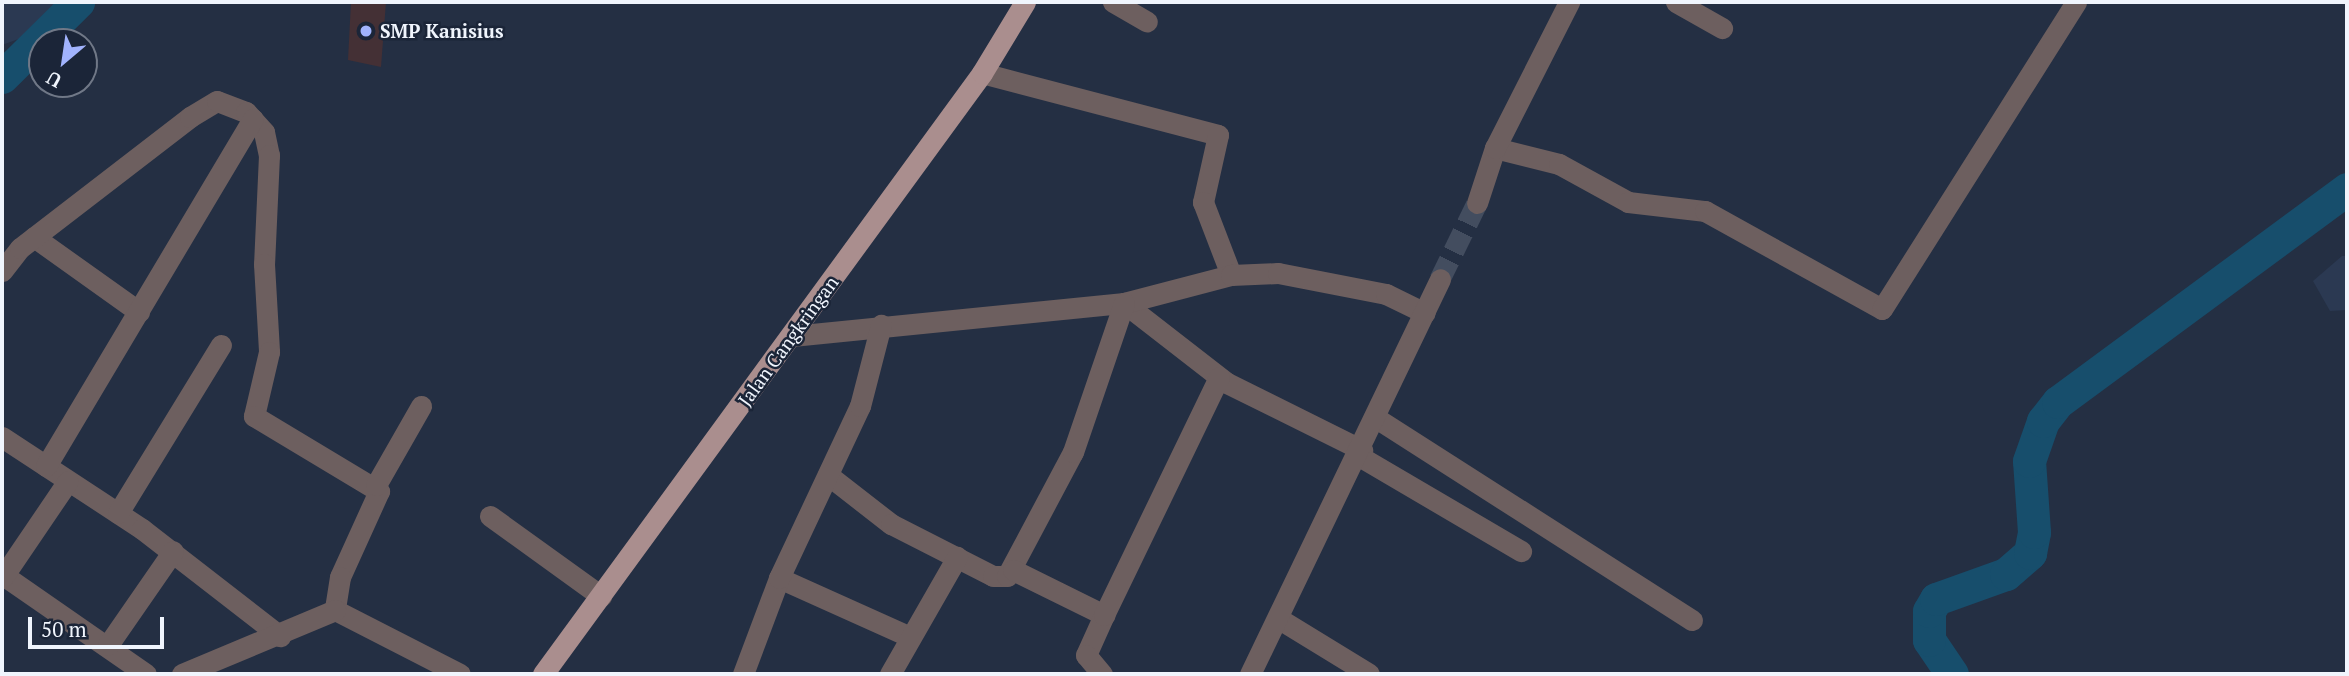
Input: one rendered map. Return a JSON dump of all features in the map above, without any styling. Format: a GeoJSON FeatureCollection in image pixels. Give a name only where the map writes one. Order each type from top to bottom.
{"type":"FeatureCollection","features":[{"type":"Feature","properties":{"kind":"main road","name":"Jalan Cangkringan"},"geometry":{"type":"LineString","coordinates":[[543,674],[982,74],[1025,2]]}},
{"type":"Feature","properties":{"kind":"street"},"geometry":{"type":"LineString","coordinates":[[1113,2],[1147,22]]}},
{"type":"Feature","properties":{"kind":"street"},"geometry":{"type":"LineString","coordinates":[[1477,203],[1495,148],[1569,2]]}},
{"type":"Feature","properties":{"kind":"street"},"geometry":{"type":"LineString","coordinates":[[1676,2],[1722,29]]}},
{"type":"Feature","properties":{"kind":"street"},"geometry":{"type":"LineString","coordinates":[[1495,148],[1559,164],[1628,202],[1704,211],[1882,309],[2076,2]]}},
{"type":"Feature","properties":{"kind":"street"},"geometry":{"type":"LineString","coordinates":[[982,74],[1218,135],[1203,202],[1231,275]]}},
{"type":"Feature","properties":{"kind":"street"},"geometry":{"type":"LineString","coordinates":[[2,271],[34,237],[161,136],[217,101],[233,103],[253,119],[269,155],[264,264],[270,339],[254,416],[376,485]]}},
{"type":"Feature","properties":{"kind":"street"},"geometry":{"type":"LineString","coordinates":[[46,466],[253,119]]}},
{"type":"Feature","properties":{"kind":"street"},"geometry":{"type":"LineString","coordinates":[[34,237],[139,312]]}},
{"type":"Feature","properties":{"kind":"street"},"geometry":{"type":"LineString","coordinates":[[792,337],[881,324],[1124,303],[1231,275],[1326,279],[1386,294],[1424,313]]}},
{"type":"Feature","properties":{"kind":"street"},"geometry":{"type":"LineString","coordinates":[[1250,674],[1281,621],[1440,279]]}},
{"type":"Feature","properties":{"kind":"street"},"geometry":{"type":"LineString","coordinates":[[1124,303],[1219,377],[1280,414],[1360,453],[1521,551]]}},
{"type":"Feature","properties":{"kind":"street"},"geometry":{"type":"LineString","coordinates":[[1013,570],[1073,452],[1124,303]]}},
{"type":"Feature","properties":{"kind":"street"},"geometry":{"type":"LineString","coordinates":[[743,674],[779,578],[860,405],[881,324]]}},
{"type":"Feature","properties":{"kind":"street"},"geometry":{"type":"LineString","coordinates":[[118,513],[221,345]]}},
{"type":"Feature","properties":{"kind":"street"},"geometry":{"type":"LineString","coordinates":[[1102,674],[1086,655],[1219,377]]}},
{"type":"Feature","properties":{"kind":"street"},"geometry":{"type":"LineString","coordinates":[[335,610],[340,578],[379,496],[376,485],[421,406]]}},
{"type":"Feature","properties":{"kind":"street"},"geometry":{"type":"LineString","coordinates":[[1376,418],[1692,620]]}},
{"type":"Feature","properties":{"kind":"street"},"geometry":{"type":"LineString","coordinates":[[2,437],[173,551],[280,636]]}},
{"type":"Feature","properties":{"kind":"street"},"geometry":{"type":"LineString","coordinates":[[828,475],[891,524],[993,576],[1013,570],[1104,615]]}},
{"type":"Feature","properties":{"kind":"street"},"geometry":{"type":"LineString","coordinates":[[68,481],[4,578],[108,645],[146,674]]}},
{"type":"Feature","properties":{"kind":"street"},"geometry":{"type":"LineString","coordinates":[[490,516],[601,596]]}},
{"type":"Feature","properties":{"kind":"street"},"geometry":{"type":"LineString","coordinates":[[108,645],[173,551]]}},
{"type":"Feature","properties":{"kind":"street"},"geometry":{"type":"LineString","coordinates":[[890,674],[957,557]]}},
{"type":"Feature","properties":{"kind":"street"},"geometry":{"type":"LineString","coordinates":[[779,578],[911,637]]}},
{"type":"Feature","properties":{"kind":"street"},"geometry":{"type":"LineString","coordinates":[[182,674],[280,636],[335,610]]}},
{"type":"Feature","properties":{"kind":"street"},"geometry":{"type":"LineString","coordinates":[[335,610],[460,674]]}},
{"type":"Feature","properties":{"kind":"street"},"geometry":{"type":"LineString","coordinates":[[1281,621],[1369,674]]}},
{"type":"Feature","properties":{"kind":"shaded area"},"geometry":{"type":"Polygon","coordinates":[[[2,2],[69,2],[47,28],[28,28],[28,36],[2,45],[2,2]]]}},
{"type":"Feature","properties":{"kind":"shaded area","name":"SMP Kanisius"},"geometry":{"type":"Polygon","coordinates":[[[351,2],[386,2],[381,67],[348,60],[351,2]]]}},
{"type":"Feature","properties":{"kind":"shaded area"},"geometry":{"type":"Polygon","coordinates":[[[2342,256],[2347,256],[2347,310],[2330,311],[2313,281],[2342,256]]]}},
{"type":"Feature","properties":{"kind":"waterway"},"geometry":{"type":"LineString","coordinates":[[2,77],[78,2]]}},
{"type":"Feature","properties":{"kind":"waterway"},"geometry":{"type":"LineString","coordinates":[[1952,674],[1929,640],[1929,611],[1936,599],[2006,574],[2030,553],[2034,532],[2029,461],[2043,421],[2058,402],[2347,189]]}},
{"type":"Feature","properties":{"kind":"tunnel"},"geometry":{"type":"LineString","coordinates":[[1440,279],[1477,203]]}},
{"type":"Feature","properties":{"kind":"place","name":"SMP Kanisius"},"geometry":{"type":"Point","coordinates":[366,31]}}]}
